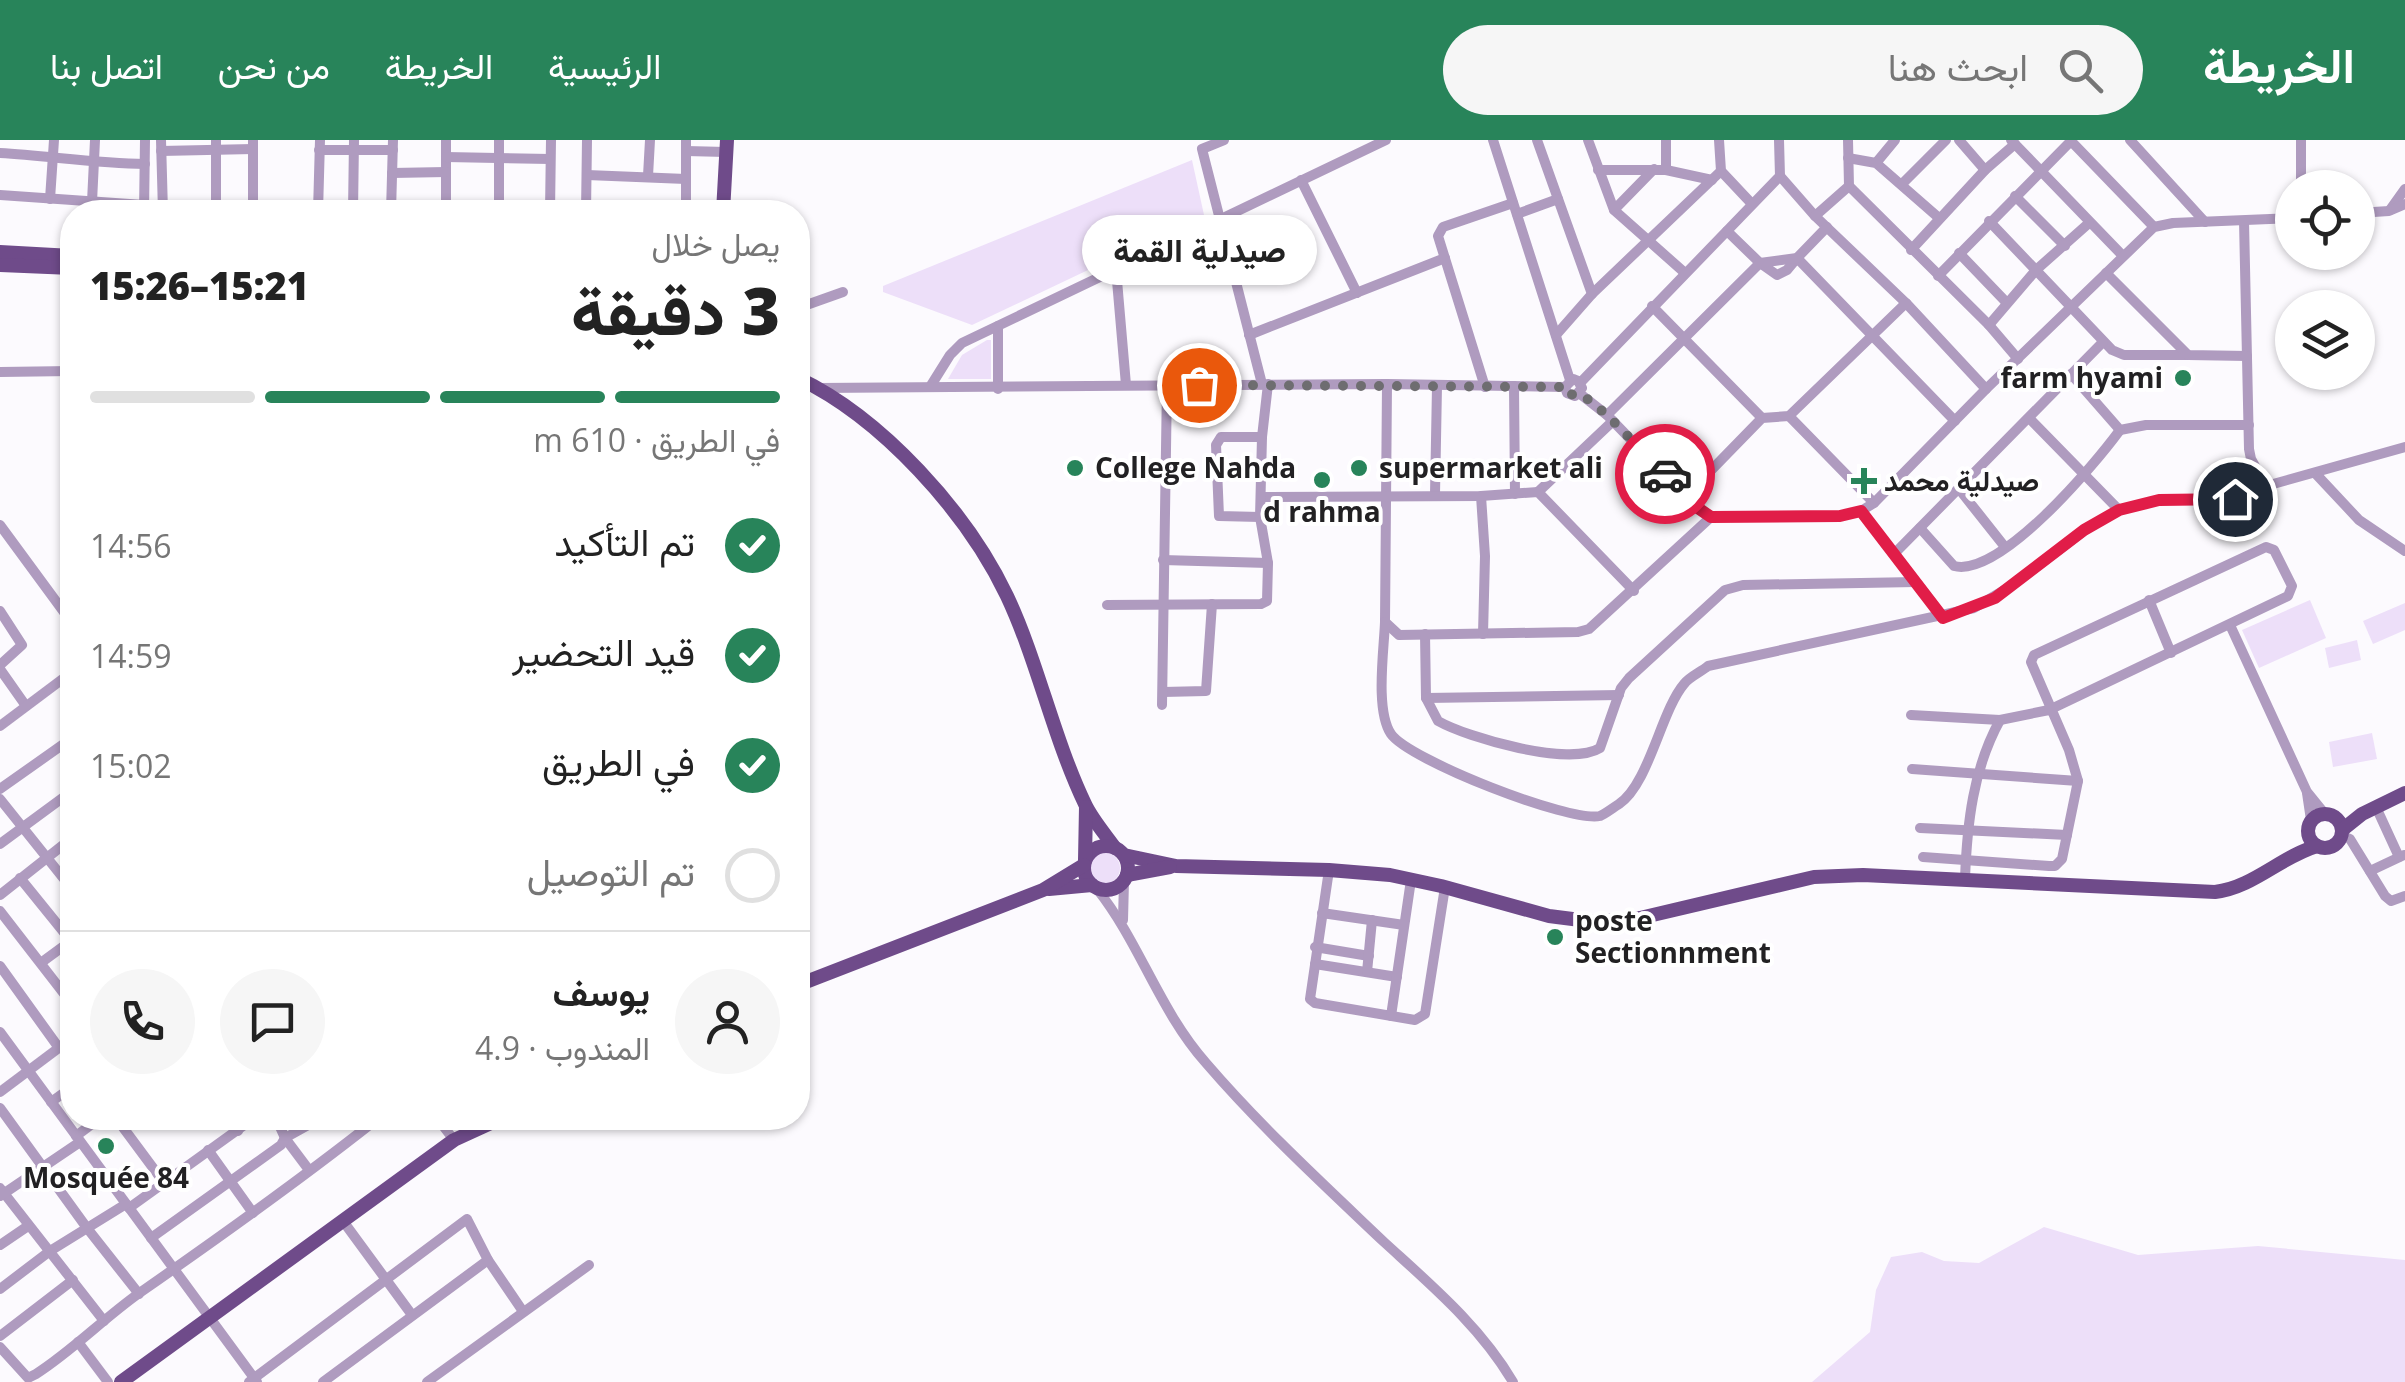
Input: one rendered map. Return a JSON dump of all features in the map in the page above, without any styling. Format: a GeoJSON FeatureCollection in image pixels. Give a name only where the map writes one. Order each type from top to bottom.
{"type":"FeatureCollection","features":[{"type":"Feature","properties":{"kind":"main road"},"geometry":{"type":"LineString","coordinates":[[724,200],[726,146]]}},
{"type":"Feature","properties":{"kind":"main road"},"geometry":{"type":"LineString","coordinates":[[0,252],[60,255]]}},
{"type":"Feature","properties":{"kind":"main road"},"geometry":{"type":"LineString","coordinates":[[0,264],[60,267]]}},
{"type":"Feature","properties":{"kind":"main road"},"geometry":{"type":"LineString","coordinates":[[810,384],[850,410],[931,484],[972,539],[1006,595],[1086,806],[1128,865],[1126,878]]}},
{"type":"Feature","properties":{"kind":"main road"},"geometry":{"type":"LineString","coordinates":[[810,980],[1043,890],[1085,863],[1098,848],[1176,866],[1329,870],[1411,880],[1514,908],[1596,922],[1640,918],[1814,877],[1863,875],[2215,892],[2247,884],[2327,824],[2405,794]]}},
{"type":"Feature","properties":{"kind":"main road"},"geometry":{"type":"LineString","coordinates":[[1086,806],[1084,872],[1095,887]]}},
{"type":"Feature","properties":{"kind":"main road"},"geometry":{"type":"LineString","coordinates":[[2316,846],[2327,824]]}},
{"type":"Feature","properties":{"kind":"main road"},"geometry":{"type":"LineString","coordinates":[[2293,853],[2331,846],[2327,824]]}},
{"type":"Feature","properties":{"kind":"main road"},"geometry":{"type":"LineString","coordinates":[[1043,890],[1112,890],[1126,878],[1176,866]]}},
{"type":"Feature","properties":{"kind":"main road"},"geometry":{"type":"LineString","coordinates":[[122,1382],[454,1140],[476,1130]]}},
{"type":"Feature","properties":{"kind":"street"},"geometry":{"type":"LineString","coordinates":[[50,199],[54,140]]}},
{"type":"Feature","properties":{"kind":"street"},"geometry":{"type":"LineString","coordinates":[[92,200],[95,140]]}},
{"type":"Feature","properties":{"kind":"street"},"geometry":{"type":"LineString","coordinates":[[144,200],[145,140]]}},
{"type":"Feature","properties":{"kind":"street"},"geometry":{"type":"LineString","coordinates":[[446,140],[446,200]]}},
{"type":"Feature","properties":{"kind":"street"},"geometry":{"type":"LineString","coordinates":[[499,200],[500,140]]}},
{"type":"Feature","properties":{"kind":"street"},"geometry":{"type":"LineString","coordinates":[[550,200],[551,140]]}},
{"type":"Feature","properties":{"kind":"street"},"geometry":{"type":"LineString","coordinates":[[587,140],[589,200]]}},
{"type":"Feature","properties":{"kind":"street"},"geometry":{"type":"LineString","coordinates":[[648,176],[650,140]]}},
{"type":"Feature","properties":{"kind":"street"},"geometry":{"type":"LineString","coordinates":[[1106,605],[1267,601],[1268,563],[1260,518],[1265,384],[1202,149],[1224,140]]}},
{"type":"Feature","properties":{"kind":"street"},"geometry":{"type":"LineString","coordinates":[[930,387],[962,343],[1386,140]]}},
{"type":"Feature","properties":{"kind":"street"},"geometry":{"type":"LineString","coordinates":[[1492,140],[1574,386],[1711,517],[1840,516],[1861,511],[1874,503],[1986,388],[2154,227],[2275,219]]}},
{"type":"Feature","properties":{"kind":"street"},"geometry":{"type":"LineString","coordinates":[[1536,140],[1592,294]]}},
{"type":"Feature","properties":{"kind":"street"},"geometry":{"type":"LineString","coordinates":[[1588,140],[1614,210],[1684,273]]}},
{"type":"Feature","properties":{"kind":"street"},"geometry":{"type":"LineString","coordinates":[[1614,210],[1660,170],[1666,140]]}},
{"type":"Feature","properties":{"kind":"street"},"geometry":{"type":"LineString","coordinates":[[1556,336],[1592,294],[1717,176],[1719,140]]}},
{"type":"Feature","properties":{"kind":"street"},"geometry":{"type":"LineString","coordinates":[[1779,140],[1780,176],[1986,388]]}},
{"type":"Feature","properties":{"kind":"street"},"geometry":{"type":"LineString","coordinates":[[1848,140],[1849,186],[2018,358]]}},
{"type":"Feature","properties":{"kind":"street"},"geometry":{"type":"LineString","coordinates":[[1876,163],[1895,140]]}},
{"type":"Feature","properties":{"kind":"street"},"geometry":{"type":"LineString","coordinates":[[1902,184],[1946,140]]}},
{"type":"Feature","properties":{"kind":"street"},"geometry":{"type":"LineString","coordinates":[[1958,140],[1985,170]]}},
{"type":"Feature","properties":{"kind":"street"},"geometry":{"type":"LineString","coordinates":[[1938,276],[2071,140],[2154,227]]}},
{"type":"Feature","properties":{"kind":"street"},"geometry":{"type":"LineString","coordinates":[[2080,151],[2091,140]]}},
{"type":"Feature","properties":{"kind":"street"},"geometry":{"type":"LineString","coordinates":[[2130,140],[2204,222]]}},
{"type":"Feature","properties":{"kind":"street"},"geometry":{"type":"LineString","coordinates":[[2301,170],[2302,140]]}},
{"type":"Feature","properties":{"kind":"street"},"geometry":{"type":"LineString","coordinates":[[1911,250],[2013,142],[2124,256]]}},
{"type":"Feature","properties":{"kind":"street"},"geometry":{"type":"LineString","coordinates":[[163,200],[161,146],[253,145],[252,200]]}},
{"type":"Feature","properties":{"kind":"street"},"geometry":{"type":"LineString","coordinates":[[318,200],[320,145],[393,145],[391,200]]}},
{"type":"Feature","properties":{"kind":"street"},"geometry":{"type":"LineString","coordinates":[[353,200],[354,145]]}},
{"type":"Feature","properties":{"kind":"street"},"geometry":{"type":"LineString","coordinates":[[216,146],[216,200]]}},
{"type":"Feature","properties":{"kind":"street"},"geometry":{"type":"LineString","coordinates":[[686,200],[686,146],[726,146]]}},
{"type":"Feature","properties":{"kind":"street"},"geometry":{"type":"LineString","coordinates":[[0,152],[145,164]]}},
{"type":"Feature","properties":{"kind":"street"},"geometry":{"type":"LineString","coordinates":[[446,157],[550,160]]}},
{"type":"Feature","properties":{"kind":"street"},"geometry":{"type":"LineString","coordinates":[[1848,158],[1876,163],[1938,218]]}},
{"type":"Feature","properties":{"kind":"street"},"geometry":{"type":"LineString","coordinates":[[1598,170],[1660,170],[1717,176],[1752,204]]}},
{"type":"Feature","properties":{"kind":"street"},"geometry":{"type":"LineString","coordinates":[[392,173],[446,172]]}},
{"type":"Feature","properties":{"kind":"street"},"geometry":{"type":"LineString","coordinates":[[587,175],[686,179]]}},
{"type":"Feature","properties":{"kind":"street"},"geometry":{"type":"LineString","coordinates":[[818,388],[1574,386],[1780,176]]}},
{"type":"Feature","properties":{"kind":"street"},"geometry":{"type":"LineString","coordinates":[[1302,180],[1357,293]]}},
{"type":"Feature","properties":{"kind":"street"},"geometry":{"type":"LineString","coordinates":[[1815,216],[1849,186]]}},
{"type":"Feature","properties":{"kind":"street"},"geometry":{"type":"LineString","coordinates":[[2390,210],[2405,188]]}},
{"type":"Feature","properties":{"kind":"street"},"geometry":{"type":"LineString","coordinates":[[0,195],[64,200]]}},
{"type":"Feature","properties":{"kind":"street"},"geometry":{"type":"LineString","coordinates":[[2015,196],[2065,246]]}},
{"type":"Feature","properties":{"kind":"street"},"geometry":{"type":"LineString","coordinates":[[1485,386],[1438,236],[1443,227],[1558,199]]}},
{"type":"Feature","properties":{"kind":"street"},"geometry":{"type":"LineString","coordinates":[[2375,211],[2405,204]]}},
{"type":"Feature","properties":{"kind":"street"},"geometry":{"type":"LineString","coordinates":[[2390,210],[2405,217]]}},
{"type":"Feature","properties":{"kind":"street"},"geometry":{"type":"LineString","coordinates":[[1989,221],[2103,342],[2124,355],[2247,356]]}},
{"type":"Feature","properties":{"kind":"street"},"geometry":{"type":"LineString","coordinates":[[2244,221],[2248,424],[2251,460],[2266,486]]}},
{"type":"Feature","properties":{"kind":"street"},"geometry":{"type":"LineString","coordinates":[[1988,325],[2036,270],[2090,223]]}},
{"type":"Feature","properties":{"kind":"street"},"geometry":{"type":"LineString","coordinates":[[1727,231],[1777,275],[1787,270],[1827,227]]}},
{"type":"Feature","properties":{"kind":"street"},"geometry":{"type":"LineString","coordinates":[[1959,252],[2006,302]]}},
{"type":"Feature","properties":{"kind":"street"},"geometry":{"type":"LineString","coordinates":[[1249,335],[1445,258]]}},
{"type":"Feature","properties":{"kind":"street"},"geometry":{"type":"LineString","coordinates":[[1797,258],[1955,421]]}},
{"type":"Feature","properties":{"kind":"street"},"geometry":{"type":"LineString","coordinates":[[1261,497],[1538,492],[1684,337],[1760,263]]}},
{"type":"Feature","properties":{"kind":"street"},"geometry":{"type":"LineString","coordinates":[[1116,269],[1126,385]]}},
{"type":"Feature","properties":{"kind":"street"},"geometry":{"type":"LineString","coordinates":[[2106,272],[2188,355]]}},
{"type":"Feature","properties":{"kind":"street"},"geometry":{"type":"LineString","coordinates":[[810,304],[843,292]]}},
{"type":"Feature","properties":{"kind":"street"},"geometry":{"type":"LineString","coordinates":[[1686,496],[1762,418],[1789,416],[1906,303]]}},
{"type":"Feature","properties":{"kind":"street"},"geometry":{"type":"LineString","coordinates":[[1652,306],[1762,418]]}},
{"type":"Feature","properties":{"kind":"street"},"geometry":{"type":"LineString","coordinates":[[998,326],[998,389]]}},
{"type":"Feature","properties":{"kind":"street"},"geometry":{"type":"LineString","coordinates":[[1894,554],[2103,342]]}},
{"type":"Feature","properties":{"kind":"street"},"geometry":{"type":"LineString","coordinates":[[0,372],[60,370]]}},
{"type":"Feature","properties":{"kind":"street"},"geometry":{"type":"LineString","coordinates":[[2071,374],[2120,430]]}},
{"type":"Feature","properties":{"kind":"street"},"geometry":{"type":"LineString","coordinates":[[1387,384],[1382,718],[1407,750],[1461,776],[1574,815],[1600,816],[1624,801],[1644,769],[1684,684],[1708,666],[1943,618],[1995,598],[2084,530],[2119,510],[2159,500],[2235,499],[2266,486],[2405,447]]}},
{"type":"Feature","properties":{"kind":"street"},"geometry":{"type":"LineString","coordinates":[[1162,705],[1167,385]]}},
{"type":"Feature","properties":{"kind":"street"},"geometry":{"type":"LineString","coordinates":[[1435,494],[1436,386]]}},
{"type":"Feature","properties":{"kind":"street"},"geometry":{"type":"LineString","coordinates":[[1514,386],[1514,494]]}},
{"type":"Feature","properties":{"kind":"street"},"geometry":{"type":"LineString","coordinates":[[1789,416],[1874,503]]}},
{"type":"Feature","properties":{"kind":"street"},"geometry":{"type":"LineString","coordinates":[[2029,418],[2119,510]]}},
{"type":"Feature","properties":{"kind":"street"},"geometry":{"type":"LineString","coordinates":[[1920,528],[1957,568],[1970,567],[2022,536],[2085,476],[2120,430],[2146,425],[2248,424]]}},
{"type":"Feature","properties":{"kind":"street"},"geometry":{"type":"LineString","coordinates":[[1260,518],[1219,516],[1216,446],[1220,438],[1262,437]]}},
{"type":"Feature","properties":{"kind":"street"},"geometry":{"type":"LineString","coordinates":[[2315,473],[2359,520],[2405,551]]}},
{"type":"Feature","properties":{"kind":"street"},"geometry":{"type":"LineString","coordinates":[[1960,489],[2005,547]]}},
{"type":"Feature","properties":{"kind":"street"},"geometry":{"type":"LineString","coordinates":[[1538,492],[1634,591]]}},
{"type":"Feature","properties":{"kind":"street"},"geometry":{"type":"LineString","coordinates":[[1481,496],[1485,556],[1483,634]]}},
{"type":"Feature","properties":{"kind":"street"},"geometry":{"type":"LineString","coordinates":[[1861,511],[1943,618]]}},
{"type":"Feature","properties":{"kind":"street"},"geometry":{"type":"LineString","coordinates":[[1385,622],[1399,635],[1578,632],[1599,623],[1711,517]]}},
{"type":"Feature","properties":{"kind":"street"},"geometry":{"type":"LineString","coordinates":[[0,525],[60,608]]}},
{"type":"Feature","properties":{"kind":"street"},"geometry":{"type":"LineString","coordinates":[[1911,714],[2000,720],[2049,710],[2230,626],[2292,593],[2292,586],[2270,547],[2031,658],[2049,710],[2069,750],[2078,781],[2062,858],[2055,866],[1923,857]]}},
{"type":"Feature","properties":{"kind":"street"},"geometry":{"type":"LineString","coordinates":[[1163,560],[1268,563]]}},
{"type":"Feature","properties":{"kind":"street"},"geometry":{"type":"LineString","coordinates":[[1425,634],[1426,698],[1442,724],[1532,750],[1590,753],[1600,748],[1628,678],[1731,587],[1916,582]]}},
{"type":"Feature","properties":{"kind":"street"},"geometry":{"type":"LineString","coordinates":[[2149,600],[2171,653]]}},
{"type":"Feature","properties":{"kind":"street"},"geometry":{"type":"LineString","coordinates":[[1163,692],[1206,692],[1212,604]]}},
{"type":"Feature","properties":{"kind":"street"},"geometry":{"type":"LineString","coordinates":[[0,611],[22,645],[0,667],[26,706]]}},
{"type":"Feature","properties":{"kind":"street"},"geometry":{"type":"LineString","coordinates":[[2230,626],[2307,792],[2327,824],[2348,837],[2388,899],[2405,896]]}},
{"type":"Feature","properties":{"kind":"street"},"geometry":{"type":"LineString","coordinates":[[0,726],[60,681]]}},
{"type":"Feature","properties":{"kind":"street"},"geometry":{"type":"LineString","coordinates":[[1426,698],[1619,695]]}},
{"type":"Feature","properties":{"kind":"street"},"geometry":{"type":"LineString","coordinates":[[1966,879],[1977,774],[2000,720]]}},
{"type":"Feature","properties":{"kind":"street"},"geometry":{"type":"LineString","coordinates":[[0,789],[60,746]]}},
{"type":"Feature","properties":{"kind":"street"},"geometry":{"type":"LineString","coordinates":[[1912,769],[2078,781]]}},
{"type":"Feature","properties":{"kind":"street"},"geometry":{"type":"LineString","coordinates":[[0,799],[60,874]]}},
{"type":"Feature","properties":{"kind":"street"},"geometry":{"type":"LineString","coordinates":[[0,844],[60,800]]}},
{"type":"Feature","properties":{"kind":"street"},"geometry":{"type":"LineString","coordinates":[[2369,810],[2402,856],[2370,871]]}},
{"type":"Feature","properties":{"kind":"street"},"geometry":{"type":"LineString","coordinates":[[1920,828],[2067,835]]}},
{"type":"Feature","properties":{"kind":"street"},"geometry":{"type":"LineString","coordinates":[[0,895],[60,847]]}},
{"type":"Feature","properties":{"kind":"street"},"geometry":{"type":"LineString","coordinates":[[1329,870],[1315,947],[1312,1001],[1415,1020],[1425,1014],[1445,887]]}},
{"type":"Feature","properties":{"kind":"street"},"geometry":{"type":"LineString","coordinates":[[20,878],[60,926]]}},
{"type":"Feature","properties":{"kind":"street"},"geometry":{"type":"LineString","coordinates":[[1123,921],[1126,878]]}},
{"type":"Feature","properties":{"kind":"street"},"geometry":{"type":"LineString","coordinates":[[1391,1016],[1411,880]]}},
{"type":"Feature","properties":{"kind":"street"},"geometry":{"type":"LineString","coordinates":[[1095,887],[1123,921],[1153,987],[1203,1061],[1258,1121],[1468,1321],[1513,1382]]}},
{"type":"Feature","properties":{"kind":"street"},"geometry":{"type":"LineString","coordinates":[[0,912],[60,983]]}},
{"type":"Feature","properties":{"kind":"street"},"geometry":{"type":"LineString","coordinates":[[1322,913],[1404,925]]}},
{"type":"Feature","properties":{"kind":"street"},"geometry":{"type":"LineString","coordinates":[[1367,972],[1372,920]]}},
{"type":"Feature","properties":{"kind":"street"},"geometry":{"type":"LineString","coordinates":[[1315,947],[1369,956]]}},
{"type":"Feature","properties":{"kind":"street"},"geometry":{"type":"LineString","coordinates":[[42,962],[60,949]]}},
{"type":"Feature","properties":{"kind":"street"},"geometry":{"type":"LineString","coordinates":[[1315,964],[1397,977]]}},
{"type":"Feature","properties":{"kind":"street"},"geometry":{"type":"LineString","coordinates":[[0,966],[60,1048],[0,1092]]}},
{"type":"Feature","properties":{"kind":"street"},"geometry":{"type":"LineString","coordinates":[[0,1032],[60,1113]]}},
{"type":"Feature","properties":{"kind":"street"},"geometry":{"type":"LineString","coordinates":[[52,1102],[60,1096]]}},
{"type":"Feature","properties":{"kind":"street"},"geometry":{"type":"LineString","coordinates":[[0,1108],[139,1294]]}},
{"type":"Feature","properties":{"kind":"street"},"geometry":{"type":"LineString","coordinates":[[72,1130],[254,1381],[467,1219],[488,1260],[522,1310]]}},
{"type":"Feature","properties":{"kind":"street"},"geometry":{"type":"LineString","coordinates":[[87,1130],[45,1168],[1,1193],[104,1320]]}},
{"type":"Feature","properties":{"kind":"street"},"geometry":{"type":"LineString","coordinates":[[125,1130],[165,1184]]}},
{"type":"Feature","properties":{"kind":"street"},"geometry":{"type":"LineString","coordinates":[[282,1130],[309,1170]]}},
{"type":"Feature","properties":{"kind":"street"},"geometry":{"type":"LineString","coordinates":[[152,1238],[300,1130]]}},
{"type":"Feature","properties":{"kind":"street"},"geometry":{"type":"LineString","coordinates":[[0,1346],[28,1378],[363,1130]]}},
{"type":"Feature","properties":{"kind":"street"},"geometry":{"type":"LineString","coordinates":[[446,1130],[454,1140]]}},
{"type":"Feature","properties":{"kind":"street"},"geometry":{"type":"LineString","coordinates":[[0,1288],[86,1228],[165,1184],[238,1131]]}},
{"type":"Feature","properties":{"kind":"street"},"geometry":{"type":"LineString","coordinates":[[208,1150],[253,1214]]}},
{"type":"Feature","properties":{"kind":"street"},"geometry":{"type":"LineString","coordinates":[[343,1221],[412,1315]]}},
{"type":"Feature","properties":{"kind":"street"},"geometry":{"type":"LineString","coordinates":[[0,1245],[28,1226]]}},
{"type":"Feature","properties":{"kind":"street"},"geometry":{"type":"LineString","coordinates":[[323,1382],[488,1260]]}},
{"type":"Feature","properties":{"kind":"street"},"geometry":{"type":"LineString","coordinates":[[427,1382],[589,1265]]}},
{"type":"Feature","properties":{"kind":"street"},"geometry":{"type":"LineString","coordinates":[[0,1336],[73,1280]]}},
{"type":"Feature","properties":{"kind":"street"},"geometry":{"type":"LineString","coordinates":[[78,1342],[108,1382]]}},
{"type":"Feature","properties":{"kind":"shaded area"},"geometry":{"type":"Polygon","coordinates":[[[1192,160],[1204,215],[972,325],[883,292],[883,286],[1192,160]]]}},
{"type":"Feature","properties":{"kind":"shaded area"},"geometry":{"type":"Polygon","coordinates":[[[991,340],[991,379],[948,379],[962,355],[991,340]]]}},
{"type":"Feature","properties":{"kind":"shaded area"},"geometry":{"type":"Polygon","coordinates":[[[2310,600],[2326,638],[2259,668],[2242,630],[2310,600]]]}},
{"type":"Feature","properties":{"kind":"shaded area"},"geometry":{"type":"Polygon","coordinates":[[[2405,603],[2405,630],[2373,644],[2363,621],[2405,603]]]}},
{"type":"Feature","properties":{"kind":"shaded area"},"geometry":{"type":"Polygon","coordinates":[[[2357,640],[2361,660],[2329,668],[2325,648],[2357,640]]]}},
{"type":"Feature","properties":{"kind":"shaded area"},"geometry":{"type":"Polygon","coordinates":[[[2372,733],[2377,759],[2333,767],[2329,742],[2372,733]]]}},
{"type":"Feature","properties":{"kind":"shaded area"},"geometry":{"type":"Polygon","coordinates":[[[1104,852],[1115,857],[1120,868],[1115,879],[1104,884],[1093,879],[1088,868],[1093,857],[1104,852]]]}},
{"type":"Feature","properties":{"kind":"shaded area"},"geometry":{"type":"Polygon","coordinates":[[[2044,1227],[2138,1255],[2258,1246],[2405,1260],[2405,1382],[1812,1382],[1870,1332],[1876,1290],[1891,1257],[1922,1252],[1944,1261],[1979,1263],[2044,1227]]]}},
{"type":"Feature","properties":{"kind":"way so far"},"geometry":{"type":"LineString","coordinates":[[1199,385],[1565,387],[1569,395],[1580,393],[1607,415],[1665,474]]}},
{"type":"Feature","properties":{"kind":"place","name":"farm hyami"},"geometry":{"type":"Point","coordinates":[2183,378]}},
{"type":"Feature","properties":{"kind":"place","name":"صيدلية القمة"},"geometry":{"type":"Point","coordinates":[1199,385]}},
{"type":"Feature","properties":{"kind":"place","name":"College Nahda"},"geometry":{"type":"Point","coordinates":[1075,468]}},
{"type":"Feature","properties":{"kind":"place","name":"supermarket ali"},"geometry":{"type":"Point","coordinates":[1359,468]}},
{"type":"Feature","properties":{"kind":"place","name":"d rahma"},"geometry":{"type":"Point","coordinates":[1322,480]}},
{"type":"Feature","properties":{"kind":"place","name":"صيدلية محمد"},"geometry":{"type":"Point","coordinates":[1864,481]}},
{"type":"Feature","properties":{"kind":"place","name":"poste Sectionnment"},"geometry":{"type":"Point","coordinates":[1555,937]}},
{"type":"Feature","properties":{"kind":"place","name":"Mosquée 84"},"geometry":{"type":"Point","coordinates":[106,1146]}},
{"type":"Feature","properties":{"kind":"route"},"geometry":{"type":"LineString","coordinates":[[1665,474],[1711,517],[1840,516],[1861,511],[1943,618],[1995,598],[2084,530],[2119,510],[2172,498],[2235,499]]}}]}
